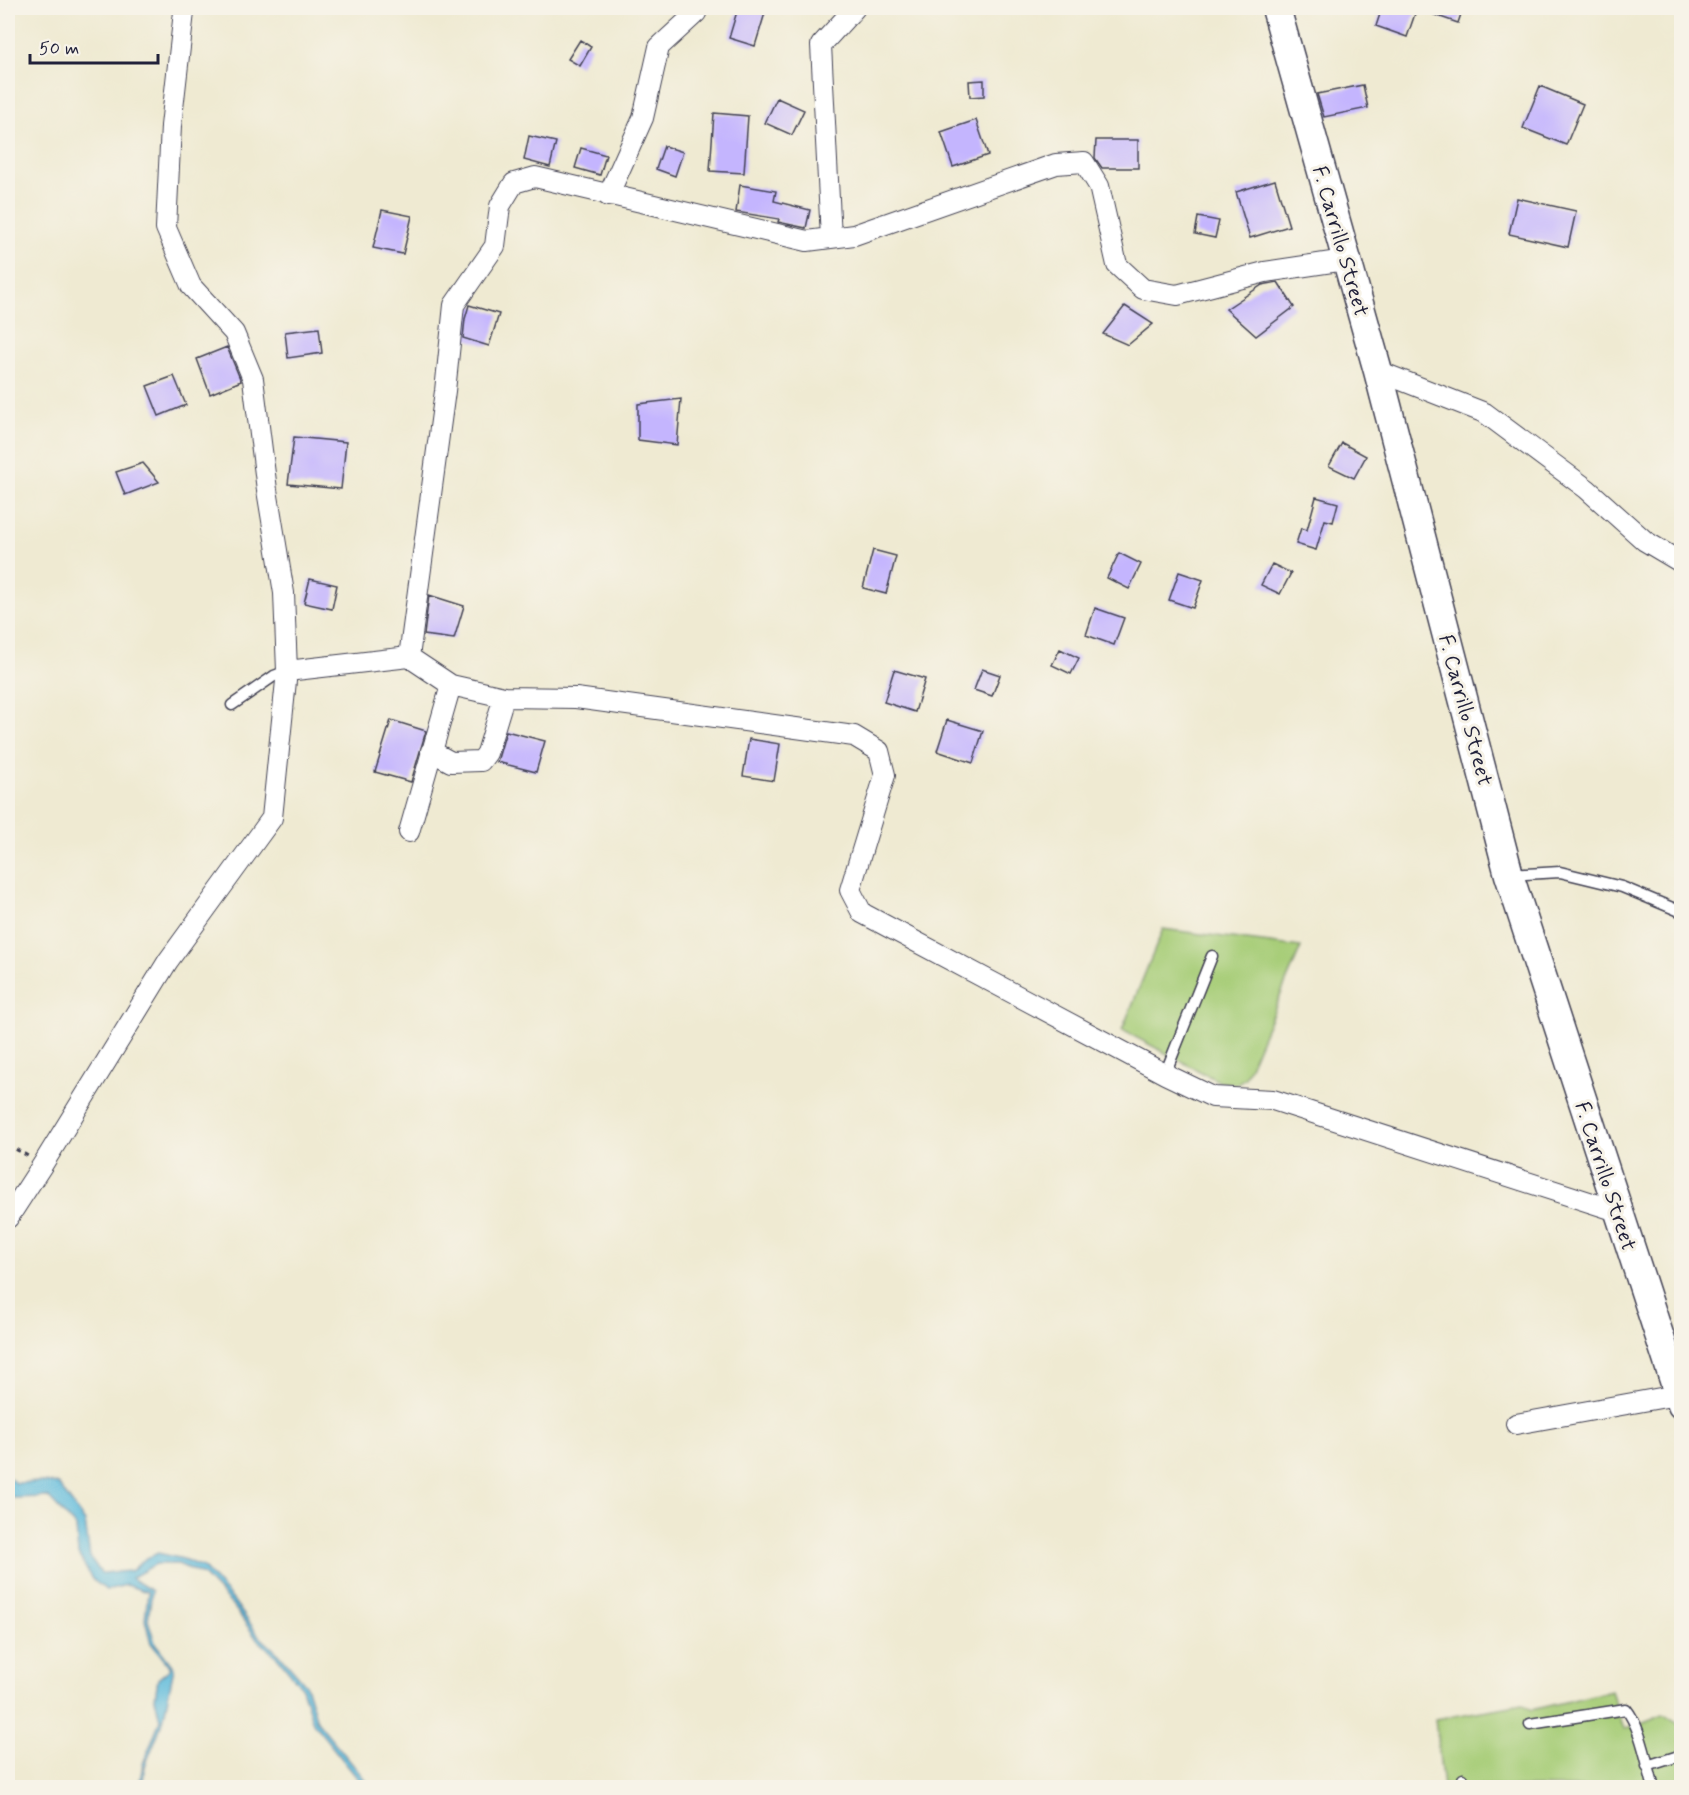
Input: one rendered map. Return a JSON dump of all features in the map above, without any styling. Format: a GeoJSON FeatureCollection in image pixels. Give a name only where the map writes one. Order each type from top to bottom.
{"type":"FeatureCollection","features":[{"type":"Feature","properties":{"kind":"street"},"geometry":{"type":"LineString","coordinates":[[608,196],[643,118],[659,47],[696,13],[698,8]]}},
{"type":"Feature","properties":{"kind":"street"},"geometry":{"type":"LineString","coordinates":[[831,238],[821,45],[855,8]]}},
{"type":"Feature","properties":{"kind":"street","name":"F. Carrillo Street"},"geometry":{"type":"LineString","coordinates":[[1276,8],[1378,371],[1509,875],[1679,1400]]}},
{"type":"Feature","properties":{"kind":"street"},"geometry":{"type":"LineString","coordinates":[[8,1218],[168,961],[272,818],[287,671],[284,593],[267,490],[253,379],[234,333],[191,286],[165,228],[171,126],[184,12]]}},
{"type":"Feature","properties":{"kind":"street"},"geometry":{"type":"LineString","coordinates":[[409,657],[445,392],[454,305],[495,246],[500,206],[514,183],[535,177],[807,241],[854,235],[1056,164],[1084,162],[1099,186],[1118,265],[1143,290],[1177,295],[1265,272],[1345,260]]}},
{"type":"Feature","properties":{"kind":"street"},"geometry":{"type":"LineString","coordinates":[[1378,371],[1485,413],[1587,489],[1645,541],[1682,563]]}},
{"type":"Feature","properties":{"kind":"street"},"geometry":{"type":"LineString","coordinates":[[287,671],[409,657],[451,686],[504,697],[576,698],[854,736],[879,751],[885,775],[850,890],[862,913],[1165,1074],[1213,1097],[1273,1100],[1617,1211]]}},
{"type":"Feature","properties":{"kind":"street"},"geometry":{"type":"LineString","coordinates":[[409,832],[451,686]]}},
{"type":"Feature","properties":{"kind":"street"},"geometry":{"type":"LineString","coordinates":[[431,751],[451,762],[481,761],[488,753],[504,697]]}},
{"type":"Feature","properties":{"kind":"street"},"geometry":{"type":"LineString","coordinates":[[1516,1424],[1679,1400]]}},
{"type":"Feature","properties":{"kind":"lane"},"geometry":{"type":"LineString","coordinates":[[232,705],[264,682],[287,671]]}},
{"type":"Feature","properties":{"kind":"lane"},"geometry":{"type":"LineString","coordinates":[[1509,875],[1560,872],[1622,886],[1682,912]]}},
{"type":"Feature","properties":{"kind":"lane"},"geometry":{"type":"LineString","coordinates":[[1165,1074],[1212,956]]}},
{"type":"Feature","properties":{"kind":"lane"},"geometry":{"type":"LineString","coordinates":[[1530,1724],[1626,1709],[1632,1716],[1654,1788]]}},
{"type":"Feature","properties":{"kind":"lane"},"geometry":{"type":"LineString","coordinates":[[1647,1766],[1682,1755]]}},
{"type":"Feature","properties":{"kind":"path"},"geometry":{"type":"LineString","coordinates":[[8,1145],[43,1164]]}},
{"type":"Feature","properties":{"kind":"green space"},"geometry":{"type":"Polygon","coordinates":[[[1163,929],[1301,947],[1245,1078],[1236,1084],[1220,1082],[1122,1030],[1163,929]]]}},
{"type":"Feature","properties":{"kind":"green space"},"geometry":{"type":"Polygon","coordinates":[[[1611,1691],[1624,1730],[1663,1714],[1681,1726],[1681,1787],[1443,1787],[1435,1719],[1523,1704],[1531,1710],[1611,1691]]]}},
{"type":"Feature","properties":{"kind":"water"},"geometry":{"type":"Polygon","coordinates":[[[8,1477],[16,1483],[58,1484],[85,1522],[90,1557],[101,1573],[131,1571],[145,1559],[158,1553],[203,1567],[233,1600],[259,1636],[282,1657],[306,1685],[317,1721],[367,1782],[375,1787],[363,1785],[313,1723],[302,1688],[279,1659],[256,1638],[234,1607],[203,1575],[178,1564],[156,1564],[131,1578],[152,1591],[148,1620],[155,1643],[174,1668],[163,1721],[145,1766],[142,1787],[139,1787],[143,1764],[160,1720],[155,1698],[158,1679],[171,1668],[151,1643],[145,1620],[148,1592],[126,1585],[106,1590],[92,1579],[78,1554],[76,1527],[48,1497],[9,1498],[8,1477]]]}},
{"type":"Feature","properties":{"kind":"building"},"geometry":{"type":"Polygon","coordinates":[[[738,8],[765,13],[755,46],[729,38],[738,8]]]}},
{"type":"Feature","properties":{"kind":"building"},"geometry":{"type":"Polygon","coordinates":[[[1382,8],[1417,8],[1407,37],[1376,26],[1382,8]]]}},
{"type":"Feature","properties":{"kind":"building"},"geometry":{"type":"Polygon","coordinates":[[[1420,8],[1463,8],[1458,23],[1420,10],[1420,8]]]}},
{"type":"Feature","properties":{"kind":"building"},"geometry":{"type":"Polygon","coordinates":[[[580,40],[591,47],[580,66],[568,59],[580,40]]]}},
{"type":"Feature","properties":{"kind":"building"},"geometry":{"type":"Polygon","coordinates":[[[984,80],[984,96],[970,97],[969,81],[984,80]]]}},
{"type":"Feature","properties":{"kind":"building"},"geometry":{"type":"Polygon","coordinates":[[[1363,85],[1368,108],[1324,117],[1317,94],[1363,85]]]}},
{"type":"Feature","properties":{"kind":"building"},"geometry":{"type":"Polygon","coordinates":[[[1540,86],[1583,104],[1566,145],[1523,128],[1540,86]]]}},
{"type":"Feature","properties":{"kind":"building"},"geometry":{"type":"Polygon","coordinates":[[[777,98],[804,110],[792,135],[765,123],[777,98]]]}},
{"type":"Feature","properties":{"kind":"building"},"geometry":{"type":"Polygon","coordinates":[[[714,113],[748,116],[744,173],[710,171],[714,113]]]}},
{"type":"Feature","properties":{"kind":"building"},"geometry":{"type":"Polygon","coordinates":[[[976,120],[988,155],[953,167],[941,132],[976,120]]]}},
{"type":"Feature","properties":{"kind":"building"},"geometry":{"type":"Polygon","coordinates":[[[529,136],[556,142],[550,167],[524,160],[529,136]]]}},
{"type":"Feature","properties":{"kind":"building"},"geometry":{"type":"Polygon","coordinates":[[[1096,140],[1138,140],[1138,168],[1102,168],[1095,158],[1096,140]]]}},
{"type":"Feature","properties":{"kind":"building"},"geometry":{"type":"Polygon","coordinates":[[[664,146],[683,152],[675,176],[656,169],[664,146]]]}},
{"type":"Feature","properties":{"kind":"building"},"geometry":{"type":"Polygon","coordinates":[[[581,148],[606,155],[600,175],[575,168],[581,148]]]}},
{"type":"Feature","properties":{"kind":"building"},"geometry":{"type":"Polygon","coordinates":[[[1275,180],[1289,226],[1250,238],[1236,192],[1275,180]]]}},
{"type":"Feature","properties":{"kind":"building"},"geometry":{"type":"Polygon","coordinates":[[[740,185],[776,191],[774,201],[810,210],[806,228],[778,222],[779,219],[736,212],[740,185]]]}},
{"type":"Feature","properties":{"kind":"building"},"geometry":{"type":"Polygon","coordinates":[[[1517,198],[1576,211],[1568,247],[1509,234],[1517,198]]]}},
{"type":"Feature","properties":{"kind":"building"},"geometry":{"type":"Polygon","coordinates":[[[382,210],[412,216],[403,254],[373,248],[382,210]]]}},
{"type":"Feature","properties":{"kind":"building"},"geometry":{"type":"Polygon","coordinates":[[[1198,217],[1219,221],[1215,238],[1195,234],[1198,217]]]}},
{"type":"Feature","properties":{"kind":"building"},"geometry":{"type":"Polygon","coordinates":[[[1278,282],[1294,307],[1256,336],[1226,309],[1262,285],[1278,282]]]}},
{"type":"Feature","properties":{"kind":"building"},"geometry":{"type":"Polygon","coordinates":[[[469,305],[499,314],[489,346],[463,338],[469,305]]]}},
{"type":"Feature","properties":{"kind":"building"},"geometry":{"type":"Polygon","coordinates":[[[1125,306],[1153,324],[1128,345],[1103,334],[1125,306]]]}},
{"type":"Feature","properties":{"kind":"building"},"geometry":{"type":"Polygon","coordinates":[[[319,328],[322,353],[288,358],[285,332],[319,328]]]}},
{"type":"Feature","properties":{"kind":"building"},"geometry":{"type":"Polygon","coordinates":[[[227,347],[241,381],[210,394],[197,359],[227,347]]]}},
{"type":"Feature","properties":{"kind":"building"},"geometry":{"type":"Polygon","coordinates":[[[174,376],[186,405],[159,416],[147,386],[174,376]]]}},
{"type":"Feature","properties":{"kind":"building"},"geometry":{"type":"Polygon","coordinates":[[[681,399],[677,445],[638,440],[638,404],[681,399]]]}},
{"type":"Feature","properties":{"kind":"building"},"geometry":{"type":"Polygon","coordinates":[[[294,437],[346,442],[341,489],[288,484],[294,437]]]}},
{"type":"Feature","properties":{"kind":"building"},"geometry":{"type":"Polygon","coordinates":[[[1342,443],[1366,456],[1354,478],[1329,466],[1342,443]]]}},
{"type":"Feature","properties":{"kind":"building"},"geometry":{"type":"Polygon","coordinates":[[[143,463],[159,482],[125,495],[116,472],[143,463]]]}},
{"type":"Feature","properties":{"kind":"building"},"geometry":{"type":"Polygon","coordinates":[[[1316,497],[1338,503],[1333,522],[1325,520],[1316,550],[1296,544],[1301,528],[1307,530],[1316,497]]]}},
{"type":"Feature","properties":{"kind":"building"},"geometry":{"type":"Polygon","coordinates":[[[873,550],[896,556],[886,594],[863,588],[873,550]]]}},
{"type":"Feature","properties":{"kind":"building"},"geometry":{"type":"Polygon","coordinates":[[[1119,553],[1141,564],[1129,589],[1107,578],[1119,553]]]}},
{"type":"Feature","properties":{"kind":"building"},"geometry":{"type":"Polygon","coordinates":[[[1272,564],[1291,573],[1280,594],[1261,585],[1272,564]]]}},
{"type":"Feature","properties":{"kind":"building"},"geometry":{"type":"Polygon","coordinates":[[[1179,572],[1203,580],[1193,608],[1169,600],[1179,572]]]}},
{"type":"Feature","properties":{"kind":"building"},"geometry":{"type":"Polygon","coordinates":[[[310,579],[337,585],[332,609],[304,603],[310,579]]]}},
{"type":"Feature","properties":{"kind":"building"},"geometry":{"type":"Polygon","coordinates":[[[429,595],[464,606],[454,639],[424,635],[429,595]]]}},
{"type":"Feature","properties":{"kind":"building"},"geometry":{"type":"Polygon","coordinates":[[[1095,608],[1124,618],[1114,645],[1086,635],[1095,608]]]}},
{"type":"Feature","properties":{"kind":"building"},"geometry":{"type":"Polygon","coordinates":[[[1060,649],[1079,658],[1071,674],[1052,665],[1060,649]]]}},
{"type":"Feature","properties":{"kind":"building"},"geometry":{"type":"Polygon","coordinates":[[[982,669],[1000,675],[992,696],[974,690],[982,669]]]}},
{"type":"Feature","properties":{"kind":"building"},"geometry":{"type":"Polygon","coordinates":[[[894,670],[925,679],[915,712],[884,702],[894,670]]]}},
{"type":"Feature","properties":{"kind":"building"},"geometry":{"type":"Polygon","coordinates":[[[391,720],[426,731],[411,782],[375,772],[391,720]]]}},
{"type":"Feature","properties":{"kind":"building"},"geometry":{"type":"Polygon","coordinates":[[[947,720],[983,731],[973,763],[937,751],[947,720]]]}},
{"type":"Feature","properties":{"kind":"building"},"geometry":{"type":"Polygon","coordinates":[[[506,731],[545,741],[536,772],[497,762],[506,731]]]}},
{"type":"Feature","properties":{"kind":"building"},"geometry":{"type":"Polygon","coordinates":[[[749,739],[780,744],[774,781],[743,776],[749,739]]]}}]}
